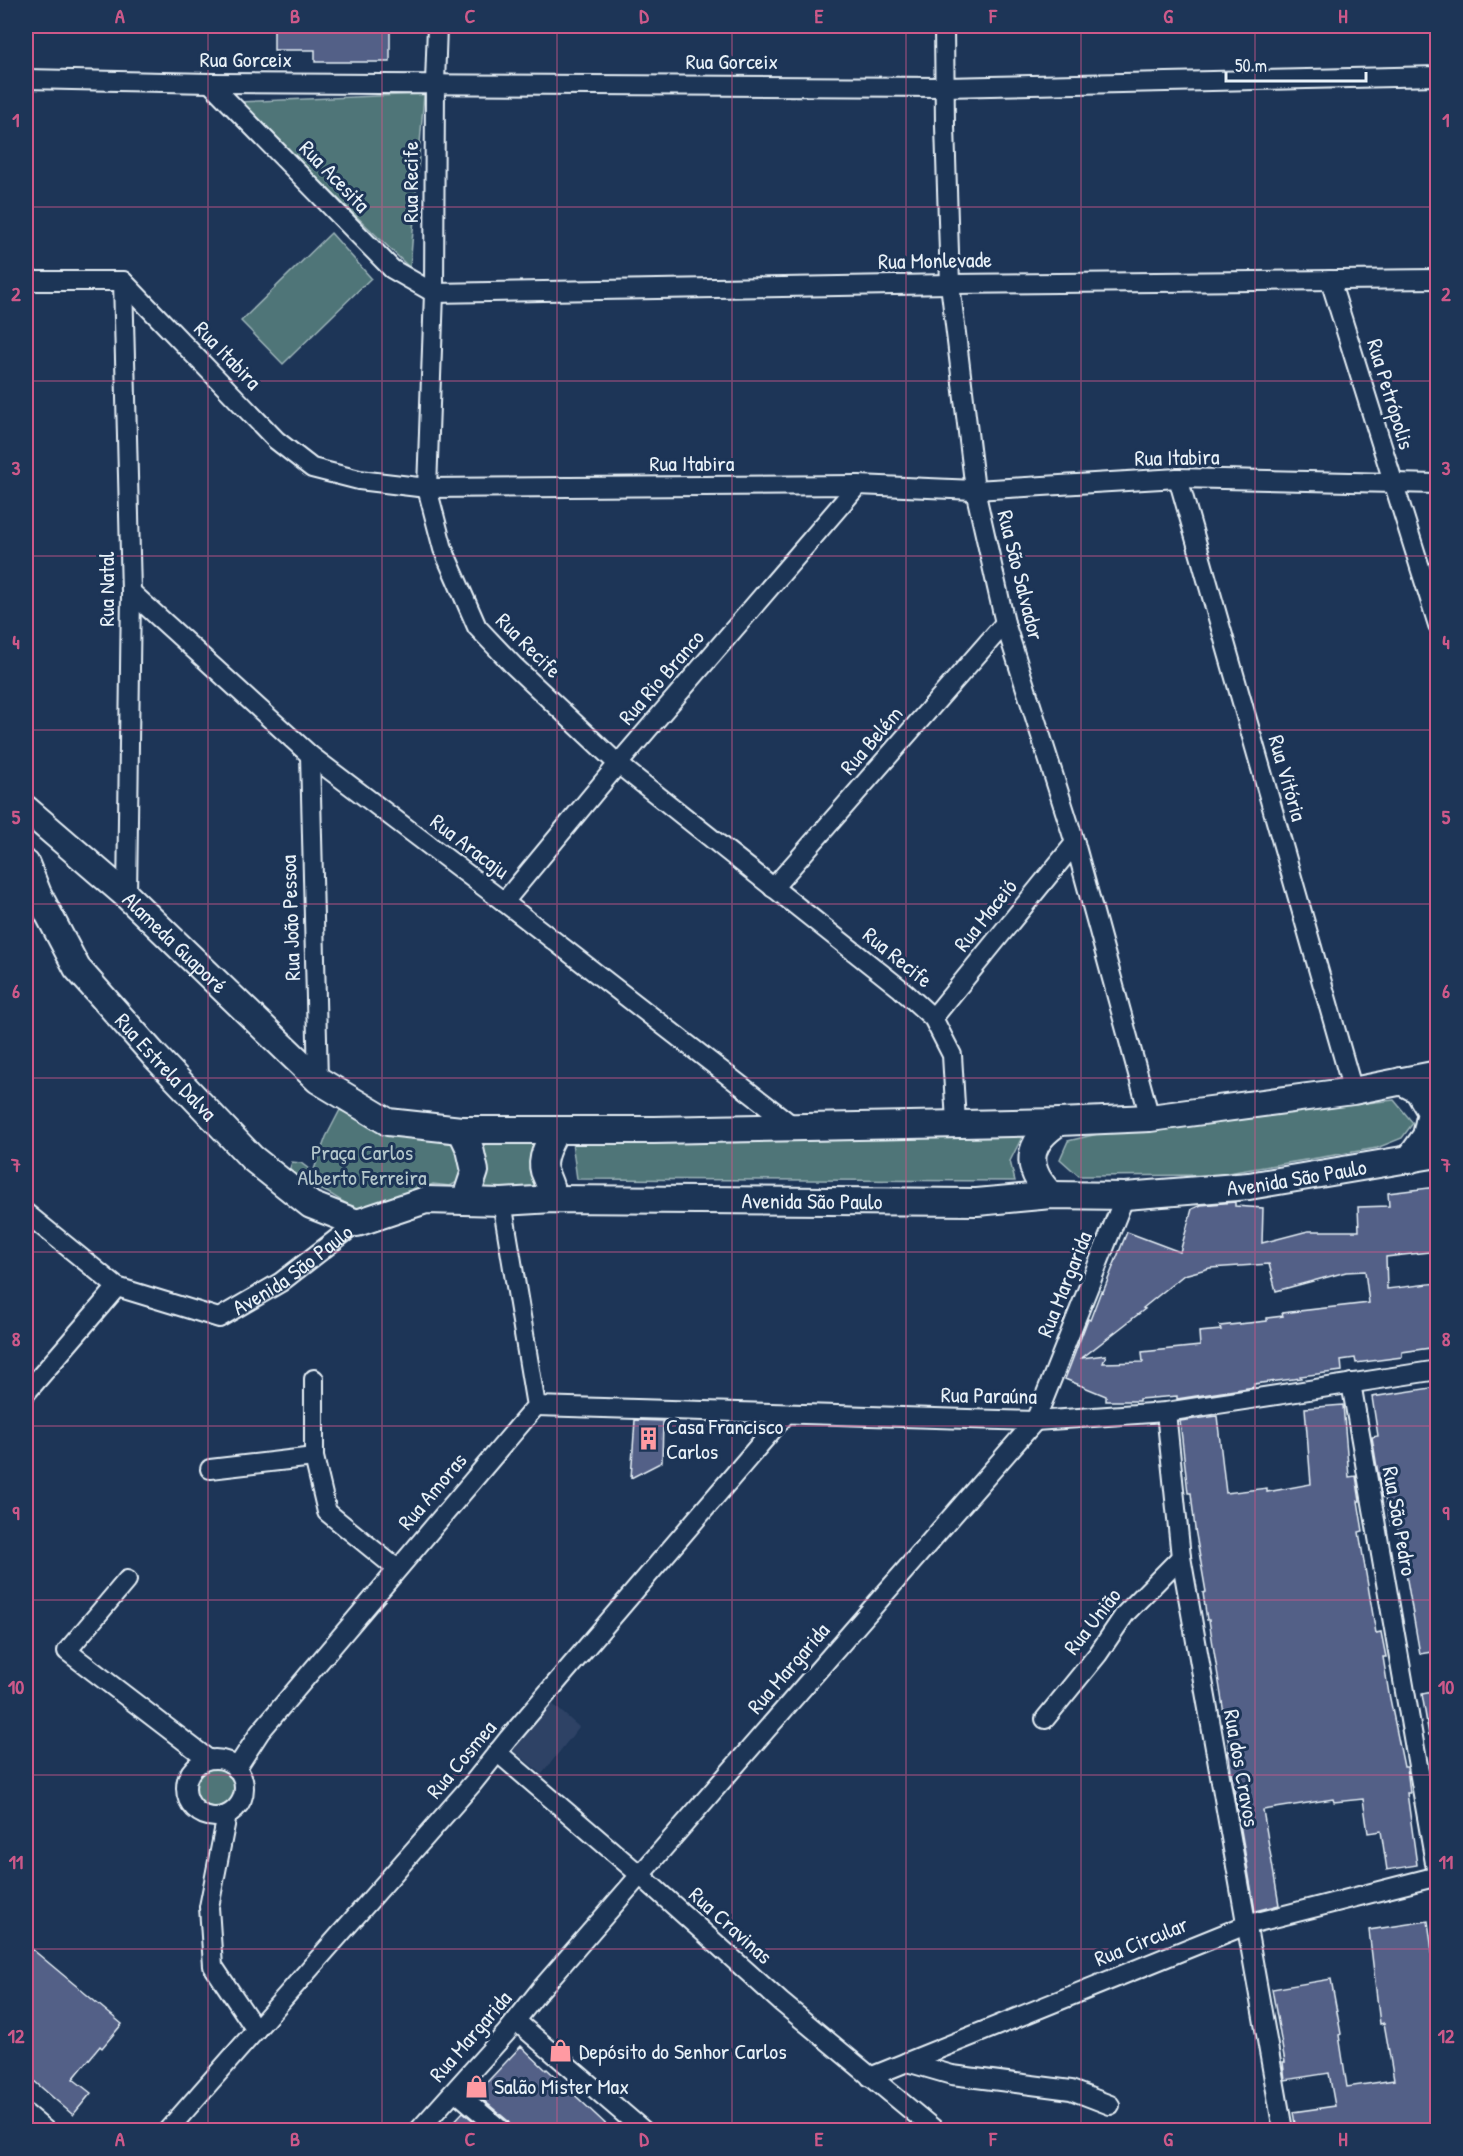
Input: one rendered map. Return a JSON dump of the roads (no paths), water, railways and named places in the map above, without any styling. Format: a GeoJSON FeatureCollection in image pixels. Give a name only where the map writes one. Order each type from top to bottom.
{"type":"FeatureCollection","features":[{"type":"Feature","properties":{"kind":"street","name":"Rua Recife"},"geometry":{"type":"LineString","coordinates":[[437,26],[434,293],[427,488],[443,549],[477,627],[618,764],[901,989],[933,1018],[952,1055],[956,1122]]}},
{"type":"Feature","properties":{"kind":"street","name":"Rua São Salvador"},"geometry":{"type":"LineString","coordinates":[[944,26],[950,284],[975,490],[1005,623],[1076,843],[1150,1118]]}},
{"type":"Feature","properties":{"kind":"street","name":"Rua Gorceix"},"geometry":{"type":"LineString","coordinates":[[26,79],[210,83],[945,87],[1437,76]]}},
{"type":"Feature","properties":{"kind":"street","name":"Rua Acesita"},"geometry":{"type":"LineString","coordinates":[[210,83],[392,269],[434,293]]}},
{"type":"Feature","properties":{"kind":"street","name":"Rua Monlevade"},"geometry":{"type":"LineString","coordinates":[[434,293],[1437,279]]}},
{"type":"Feature","properties":{"kind":"street"},"geometry":{"type":"LineString","coordinates":[[26,280],[123,281]]}},
{"type":"Feature","properties":{"kind":"street","name":"Rua Petrópolis"},"geometry":{"type":"LineString","coordinates":[[1330,280],[1437,625]]}},
{"type":"Feature","properties":{"kind":"street","name":"Rua Itabira"},"geometry":{"type":"LineString","coordinates":[[123,281],[276,440],[312,468],[359,480],[427,488],[858,485],[975,490],[1178,478],[1437,484]]}},
{"type":"Feature","properties":{"kind":"street","name":"Rua Natal"},"geometry":{"type":"LineString","coordinates":[[123,281],[131,592],[127,896]]}},
{"type":"Feature","properties":{"kind":"street","name":"Rua Vitória"},"geometry":{"type":"LineString","coordinates":[[1178,478],[1353,1090]]}},
{"type":"Feature","properties":{"kind":"street","name":"Rua Rio Branco"},"geometry":{"type":"LineString","coordinates":[[504,902],[618,764],[858,485]]}},
{"type":"Feature","properties":{"kind":"street","name":"Rua Aracaju"},"geometry":{"type":"LineString","coordinates":[[131,592],[310,755],[793,1126]]}},
{"type":"Feature","properties":{"kind":"street","name":"Rua Belém"},"geometry":{"type":"LineString","coordinates":[[773,888],[1005,623]]}},
{"type":"Feature","properties":{"kind":"street","name":"Rua João Pessoa"},"geometry":{"type":"LineString","coordinates":[[310,755],[318,1080]]}},
{"type":"Feature","properties":{"kind":"street","name":"Alameda Guaporé"},"geometry":{"type":"LineString","coordinates":[[26,809],[127,896],[318,1080]]}},
{"type":"Feature","properties":{"kind":"street","name":"Rua Maceió"},"geometry":{"type":"LineString","coordinates":[[933,1018],[1076,843]]}},
{"type":"Feature","properties":{"kind":"street","name":"Rua Estrela Dalva"},"geometry":{"type":"LineString","coordinates":[[26,864],[38,894],[77,968],[154,1055],[252,1158],[311,1205],[357,1223]]}},
{"type":"Feature","properties":{"kind":"street"},"geometry":{"type":"LineString","coordinates":[[318,1080],[388,1122],[461,1130],[556,1130],[1059,1122],[1150,1118],[1353,1090],[1437,1074]]}},
{"type":"Feature","properties":{"kind":"street"},"geometry":{"type":"LineString","coordinates":[[1401,1081],[1418,1090],[1431,1112],[1426,1136],[1410,1160]]}},
{"type":"Feature","properties":{"kind":"street"},"geometry":{"type":"LineString","coordinates":[[1051,1195],[1039,1182],[1033,1165],[1035,1147],[1044,1132],[1059,1122]]}},
{"type":"Feature","properties":{"kind":"street"},"geometry":{"type":"LineString","coordinates":[[461,1130],[470,1149],[475,1171],[465,1201]]}},
{"type":"Feature","properties":{"kind":"street"},"geometry":{"type":"LineString","coordinates":[[553,1199],[552,1186],[543,1168],[547,1148],[556,1130]]}},
{"type":"Feature","properties":{"kind":"street","name":"Avenida São Paulo"},"geometry":{"type":"LineString","coordinates":[[117,1287],[219,1318],[281,1282],[357,1223],[426,1200],[976,1202],[1051,1195],[1125,1196],[1249,1186],[1437,1154]]}},
{"type":"Feature","properties":{"kind":"street","name":"Rua Margarida"},"geometry":{"type":"LineString","coordinates":[[419,2130],[1035,1421],[1125,1196]]}},
{"type":"Feature","properties":{"kind":"street"},"geometry":{"type":"LineString","coordinates":[[502,1202],[536,1406]]}},
{"type":"Feature","properties":{"kind":"street"},"geometry":{"type":"LineString","coordinates":[[26,1213],[117,1287],[26,1393]]}},
{"type":"Feature","properties":{"kind":"street","name":"Rua Paraúna"},"geometry":{"type":"LineString","coordinates":[[536,1406],[1035,1421],[1166,1412],[1437,1370]]}},
{"type":"Feature","properties":{"kind":"street"},"geometry":{"type":"LineString","coordinates":[[314,1379],[314,1458],[327,1512],[397,1569]]}},
{"type":"Feature","properties":{"kind":"street","name":"Rua São Pedro"},"geometry":{"type":"LineString","coordinates":[[1351,1383],[1437,1878]]}},
{"type":"Feature","properties":{"kind":"street","name":"Rua Amoras"},"geometry":{"type":"LineString","coordinates":[[237,1768],[260,1732],[536,1406]]}},
{"type":"Feature","properties":{"kind":"street","name":"Rua dos Cravos"},"geometry":{"type":"LineString","coordinates":[[1166,1412],[1181,1557],[1283,2130]]}},
{"type":"Feature","properties":{"kind":"street","name":"Rua Cosmea"},"geometry":{"type":"LineString","coordinates":[[168,2130],[466,1792],[497,1752],[786,1414]]}},
{"type":"Feature","properties":{"kind":"street"},"geometry":{"type":"LineString","coordinates":[[210,1469],[314,1458]]}},
{"type":"Feature","properties":{"kind":"street","name":"Rua União"},"geometry":{"type":"LineString","coordinates":[[1045,1719],[1098,1654],[1125,1614],[1181,1557]]}},
{"type":"Feature","properties":{"kind":"street"},"geometry":{"type":"LineString","coordinates":[[127,1580],[67,1651],[208,1759]]}},
{"type":"Feature","properties":{"kind":"street","name":"Rua Cravinas"},"geometry":{"type":"LineString","coordinates":[[497,1752],[640,1875],[781,2002],[934,2130]]}},
{"type":"Feature","properties":{"kind":"street"},"geometry":{"type":"LineString","coordinates":[[208,1759],[219,1759],[237,1768],[244,1785],[243,1795],[239,1804],[227,1815],[205,1816],[190,1805],[187,1796],[187,1778],[199,1763],[208,1759]]}},
{"type":"Feature","properties":{"kind":"street"},"geometry":{"type":"LineString","coordinates":[[227,1815],[210,1907],[213,1966],[256,2030]]}},
{"type":"Feature","properties":{"kind":"street","name":"Rua Circular"},"geometry":{"type":"LineString","coordinates":[[870,2077],[1246,1925],[1437,1878]]}},
{"type":"Feature","properties":{"kind":"street"},"geometry":{"type":"LineString","coordinates":[[516,2020],[643,2130]]}},
{"type":"Feature","properties":{"kind":"street"},"geometry":{"type":"LineString","coordinates":[[907,2062],[960,2076],[1071,2090],[1110,2105]]}},
{"type":"Feature","properties":{"kind":"street"},"geometry":{"type":"LineString","coordinates":[[454,2091],[501,2130]]}},
{"type":"Feature","properties":{"kind":"street"},"geometry":{"type":"LineString","coordinates":[[26,2114],[45,2130]]}},
{"type":"Feature","properties":{"kind":"place","name":"Casa Francisco Carlos"},"geometry":{"type":"Point","coordinates":[648,1439]}},
{"type":"Feature","properties":{"kind":"place","name":"Depósito do Senhor Carlos"},"geometry":{"type":"Point","coordinates":[561,2051]}},
{"type":"Feature","properties":{"kind":"place","name":"Salão Mister Max"},"geometry":{"type":"Point","coordinates":[476,2086]}},
{"type":"Feature","properties":{"kind":"park label","name":"Praça Carlos Alberto Ferreira"},"geometry":{"type":"Point","coordinates":[362,1164]}}]}
